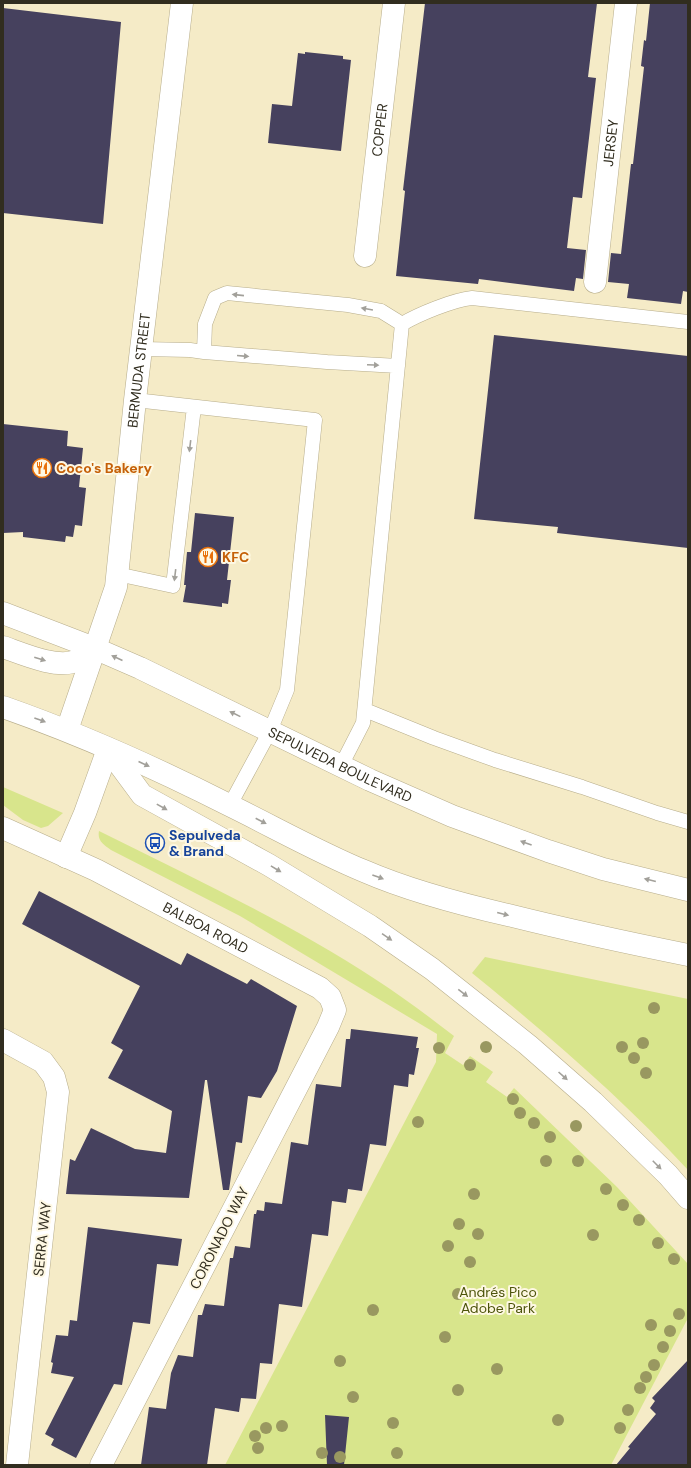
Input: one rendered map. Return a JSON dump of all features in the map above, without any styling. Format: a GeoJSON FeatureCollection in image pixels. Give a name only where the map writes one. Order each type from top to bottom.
{"type":"FeatureCollection","features":[{"type":"Feature","properties":{"kind":"street","name":"BERMUDA STREET"},"geometry":{"type":"LineString","coordinates":[[66,730],[111,602],[117,574],[135,400],[182,3]]}},
{"type":"Feature","properties":{"kind":"street","name":"COPPER"},"geometry":{"type":"LineString","coordinates":[[365,256],[394,3]]}},
{"type":"Feature","properties":{"kind":"street","name":"JERSEY"},"geometry":{"type":"LineString","coordinates":[[595,282],[626,3]]}},
{"type":"Feature","properties":{"kind":"street","name":"SEPULVEDA BOULEVARD"},"geometry":{"type":"LineString","coordinates":[[3,613],[94,648],[140,668],[341,766],[452,816],[548,851],[603,869],[688,890]]}},
{"type":"Feature","properties":{"kind":"street"},"geometry":{"type":"LineString","coordinates":[[3,647],[46,661],[66,664],[85,656],[94,648]]}},
{"type":"Feature","properties":{"kind":"street"},"geometry":{"type":"LineString","coordinates":[[3,707],[66,730],[174,778],[318,850],[365,872],[411,889],[459,903],[524,919],[688,955]]}},
{"type":"Feature","properties":{"kind":"street"},"geometry":{"type":"LineString","coordinates":[[66,857],[85,813],[108,749]]}},
{"type":"Feature","properties":{"kind":"street"},"geometry":{"type":"LineString","coordinates":[[108,749],[142,795],[269,865],[370,926],[432,968],[528,1045],[593,1102],[668,1175],[688,1198]]}},
{"type":"Feature","properties":{"kind":"street","name":"BALBOA ROAD"},"geometry":{"type":"LineString","coordinates":[[3,828],[96,870],[320,988],[330,997],[335,1010]]}},
{"type":"Feature","properties":{"kind":"street","name":"CORONADO WAY"},"geometry":{"type":"LineString","coordinates":[[101,1465],[328,1027],[335,1010]]}},
{"type":"Feature","properties":{"kind":"street","name":"SERRA WAY"},"geometry":{"type":"LineString","coordinates":[[3,1040],[43,1062],[54,1077],[58,1092],[17,1465]]}},
{"type":"Feature","properties":{"kind":"lane"},"geometry":{"type":"LineString","coordinates":[[204,352],[205,324],[215,298],[227,293],[348,305],[381,311],[402,324]]}},
{"type":"Feature","properties":{"kind":"lane"},"geometry":{"type":"LineString","coordinates":[[402,324],[462,299],[472,298],[688,322]]}},
{"type":"Feature","properties":{"kind":"lane"},"geometry":{"type":"LineString","coordinates":[[341,766],[363,723],[365,710],[402,324]]}},
{"type":"Feature","properties":{"kind":"lane"},"geometry":{"type":"LineString","coordinates":[[142,349],[190,350],[398,366]]}},
{"type":"Feature","properties":{"kind":"lane"},"geometry":{"type":"LineString","coordinates":[[135,400],[315,420],[286,690],[270,731],[230,805]]}},
{"type":"Feature","properties":{"kind":"lane"},"geometry":{"type":"LineString","coordinates":[[117,574],[173,586],[194,407]]}},
{"type":"Feature","properties":{"kind":"lane"},"geometry":{"type":"LineString","coordinates":[[365,710],[434,738],[496,760],[688,822]]}},
{"type":"Feature","properties":{"kind":"green space"},"geometry":{"type":"Polygon","coordinates":[[[3,787],[63,813],[48,826],[41,828],[23,820],[3,805],[3,787]]]}},
{"type":"Feature","properties":{"kind":"green space","name":"Andrés Pico Adobe Park"},"geometry":{"type":"Polygon","coordinates":[[[99,831],[205,883],[308,938],[396,993],[454,1036],[445,1053],[463,1065],[470,1056],[493,1072],[486,1082],[507,1097],[514,1088],[617,1187],[688,1264],[688,1318],[611,1465],[225,1465],[436,1062],[437,1034],[240,916],[111,850],[100,840],[99,831]]]}},
{"type":"Feature","properties":{"kind":"green space"},"geometry":{"type":"Polygon","coordinates":[[[485,957],[688,999],[688,1170],[611,1092],[529,1020],[472,973],[485,957]]]}},
{"type":"Feature","properties":{"kind":"building"},"geometry":{"type":"Polygon","coordinates":[[[425,3],[597,3],[588,77],[596,78],[582,198],[573,197],[567,248],[586,250],[583,279],[576,278],[574,291],[479,279],[478,284],[396,276],[405,191],[403,190],[425,3]]]}},
{"type":"Feature","properties":{"kind":"building"},"geometry":{"type":"Polygon","coordinates":[[[650,3],[688,3],[688,292],[683,291],[681,304],[627,298],[629,284],[608,282],[611,253],[621,254],[644,67],[641,66],[644,40],[646,41],[650,3]]]}},
{"type":"Feature","properties":{"kind":"building"},"geometry":{"type":"Polygon","coordinates":[[[3,8],[121,22],[103,224],[3,213],[3,8]]]}},
{"type":"Feature","properties":{"kind":"building"},"geometry":{"type":"Polygon","coordinates":[[[305,52],[343,56],[343,59],[351,60],[341,151],[268,143],[272,104],[292,106],[298,53],[305,54],[305,52]]]}},
{"type":"Feature","properties":{"kind":"building"},"geometry":{"type":"Polygon","coordinates":[[[494,335],[688,356],[688,548],[557,533],[558,527],[474,519],[494,335]]]}},
{"type":"Feature","properties":{"kind":"building","name":"Coco's Bakery"},"geometry":{"type":"Polygon","coordinates":[[[3,424],[68,431],[67,446],[83,448],[79,487],[86,488],[82,526],[75,525],[73,537],[66,536],[65,542],[23,537],[23,532],[3,533],[3,424]]]}},
{"type":"Feature","properties":{"kind":"building","name":"KFC"},"geometry":{"type":"Polygon","coordinates":[[[195,513],[234,517],[227,580],[231,580],[228,604],[222,603],[222,607],[183,602],[186,585],[184,585],[187,552],[191,552],[195,513]]]}},
{"type":"Feature","properties":{"kind":"building"},"geometry":{"type":"Polygon","coordinates":[[[39,891],[181,965],[187,953],[247,984],[251,979],[297,1006],[277,1071],[261,1098],[248,1096],[242,1143],[236,1142],[229,1190],[223,1190],[207,1080],[205,1080],[189,1198],[66,1194],[70,1159],[75,1161],[91,1128],[135,1149],[166,1153],[172,1111],[108,1078],[123,1050],[111,1043],[140,986],[22,924],[39,891]]]}},
{"type":"Feature","properties":{"kind":"building"},"geometry":{"type":"Polygon","coordinates":[[[351,1029],[418,1037],[416,1048],[419,1048],[414,1075],[409,1074],[408,1087],[394,1085],[386,1146],[370,1144],[362,1191],[348,1189],[346,1203],[332,1201],[328,1236],[312,1234],[302,1307],[279,1304],[272,1364],[260,1363],[256,1399],[241,1398],[239,1412],[215,1408],[207,1465],[141,1465],[149,1407],[166,1409],[171,1373],[178,1355],[193,1357],[198,1315],[202,1315],[205,1304],[224,1306],[230,1258],[233,1258],[235,1246],[250,1248],[254,1214],[256,1214],[257,1210],[264,1211],[265,1202],[282,1204],[291,1142],[308,1145],[316,1084],[341,1087],[346,1039],[350,1039],[351,1029]]]}},
{"type":"Feature","properties":{"kind":"building"},"geometry":{"type":"Polygon","coordinates":[[[88,1227],[182,1239],[178,1266],[157,1264],[150,1324],[133,1322],[122,1385],[114,1384],[76,1458],[51,1445],[54,1439],[45,1434],[74,1377],[51,1373],[53,1363],[51,1362],[56,1335],[68,1336],[70,1320],[77,1321],[88,1227]]]}},
{"type":"Feature","properties":{"kind":"building"},"geometry":{"type":"Polygon","coordinates":[[[688,1360],[688,1465],[616,1465],[630,1448],[628,1447],[656,1414],[650,1408],[655,1401],[652,1398],[688,1360]]]}},
{"type":"Feature","properties":{"kind":"building"},"geometry":{"type":"Polygon","coordinates":[[[325,1415],[349,1417],[344,1465],[327,1465],[325,1415]]]}},
{"type":"Feature","properties":{"kind":"place","name":"Coco's Bakery"},"geometry":{"type":"Point","coordinates":[42,468]}},
{"type":"Feature","properties":{"kind":"place","name":"KFC"},"geometry":{"type":"Point","coordinates":[208,557]}},
{"type":"Feature","properties":{"kind":"place","name":"Sepulveda & Brand"},"geometry":{"type":"Point","coordinates":[155,843]}}]}
